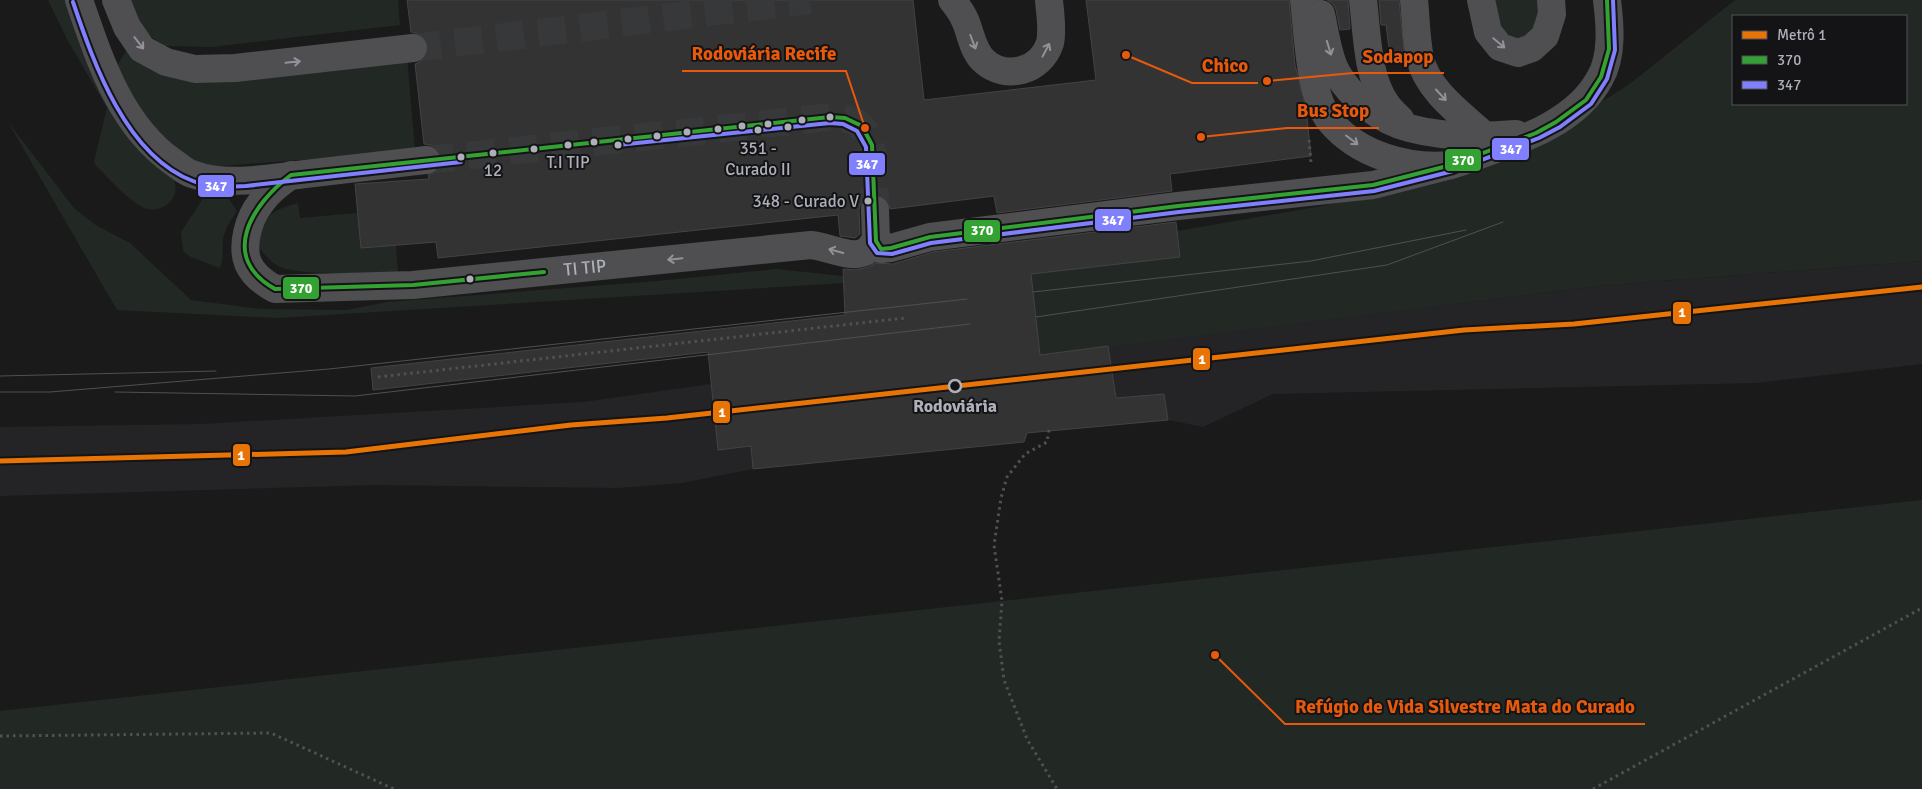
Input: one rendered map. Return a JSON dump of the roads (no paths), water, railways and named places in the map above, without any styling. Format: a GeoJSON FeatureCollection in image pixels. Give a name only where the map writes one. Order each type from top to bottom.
{"type":"FeatureCollection","features":[{"type":"Feature","properties":{"kind":"lane"},"geometry":{"type":"LineString","coordinates":[[79,0],[95,46],[115,92],[137,127],[162,155],[190,174],[212,180],[245,180],[426,160]]}},
{"type":"Feature","properties":{"kind":"lane"},"geometry":{"type":"LineString","coordinates":[[116,0],[127,27],[142,49],[166,62],[194,69],[235,68],[413,48]]}},
{"type":"Feature","properties":{"kind":"lane"},"geometry":{"type":"LineString","coordinates":[[952,0],[963,15],[977,53],[994,68],[1006,72],[1019,72],[1030,68],[1045,53],[1050,42],[1049,0]]}},
{"type":"Feature","properties":{"kind":"lane"},"geometry":{"type":"LineString","coordinates":[[1304,0],[1316,87],[1323,108],[1330,121],[1354,142],[1382,157],[1428,164],[1452,165]]}},
{"type":"Feature","properties":{"kind":"lane"},"geometry":{"type":"LineString","coordinates":[[1319,0],[1326,38],[1336,72],[1355,97],[1384,118],[1408,128],[1449,134],[1536,133]]}},
{"type":"Feature","properties":{"kind":"lane"},"geometry":{"type":"LineString","coordinates":[[1363,0],[1376,87],[1386,105],[1408,128]]}},
{"type":"Feature","properties":{"kind":"lane"},"geometry":{"type":"LineString","coordinates":[[1414,0],[1420,60],[1432,84],[1454,108],[1484,135]]}},
{"type":"Feature","properties":{"kind":"lane"},"geometry":{"type":"LineString","coordinates":[[1481,0],[1488,32],[1500,46],[1518,53],[1532,48],[1545,36],[1552,14],[1551,0]]}},
{"type":"Feature","properties":{"kind":"lane"},"geometry":{"type":"LineString","coordinates":[[875,210],[876,237],[880,248],[891,248],[920,238],[939,235],[1372,185],[1452,165],[1536,133],[1556,122],[1586,100],[1601,77],[1609,49],[1607,0]]}},
{"type":"Feature","properties":{"kind":"lane","name":"TI TIP"},"geometry":{"type":"LineString","coordinates":[[291,175],[271,190],[259,205],[249,225],[246,246],[247,262],[265,283],[275,289],[413,285],[811,245],[850,255],[867,252],[873,245],[876,237]]}},
{"type":"Feature","properties":{"kind":"tunnel"},"geometry":{"type":"LineString","coordinates":[[413,48],[810,0]]}},
{"type":"Feature","properties":{"kind":"tunnel"},"geometry":{"type":"LineString","coordinates":[[426,160],[830,117],[855,122],[862,127],[867,135],[873,155],[875,210]]}},
{"type":"Feature","properties":{"kind":"tram line"},"geometry":{"type":"LineString","coordinates":[[1036,317],[1387,265],[1503,222]]}},
{"type":"Feature","properties":{"kind":"tram line"},"geometry":{"type":"LineString","coordinates":[[1033,292],[1311,261],[1466,230]]}},
{"type":"Feature","properties":{"kind":"tram line"},"geometry":{"type":"LineString","coordinates":[[0,392],[50,392],[329,369],[967,299]]}},
{"type":"Feature","properties":{"kind":"tram line"},"geometry":{"type":"LineString","coordinates":[[115,392],[355,396],[970,324]]}},
{"type":"Feature","properties":{"kind":"tram line"},"geometry":{"type":"LineString","coordinates":[[0,376],[216,371]]}},
{"type":"Feature","properties":{"kind":"metro line","name":"1"},"geometry":{"type":"LineString","coordinates":[[0,461],[346,452],[571,425],[667,418],[1464,330],[1574,324],[1922,287]]}},
{"type":"Feature","properties":{"kind":"place","name":"Chico"},"geometry":{"type":"Point","coordinates":[1126,55]}},
{"type":"Feature","properties":{"kind":"place","name":"Sodapop"},"geometry":{"type":"Point","coordinates":[1267,81]}},
{"type":"Feature","properties":{"kind":"place","name":"Rodoviária Recife"},"geometry":{"type":"Point","coordinates":[865,128]}},
{"type":"Feature","properties":{"kind":"place","name":"351 - Curado II"},"geometry":{"type":"Point","coordinates":[758,130]}},
{"type":"Feature","properties":{"kind":"place","name":"Bus Stop"},"geometry":{"type":"Point","coordinates":[1201,137]}},
{"type":"Feature","properties":{"kind":"place","name":"T.I TIP"},"geometry":{"type":"Point","coordinates":[568,145]}},
{"type":"Feature","properties":{"kind":"place","name":"12"},"geometry":{"type":"Point","coordinates":[493,153]}},
{"type":"Feature","properties":{"kind":"place","name":"348 - Curado V"},"geometry":{"type":"Point","coordinates":[868,201]}},
{"type":"Feature","properties":{"kind":"place","name":"Rodoviária"},"geometry":{"type":"Point","coordinates":[955,386]}},
{"type":"Feature","properties":{"kind":"place","name":"Refúgio de Vida Silvestre Mata do Curado"},"geometry":{"type":"Point","coordinates":[1215,655]}}]}
